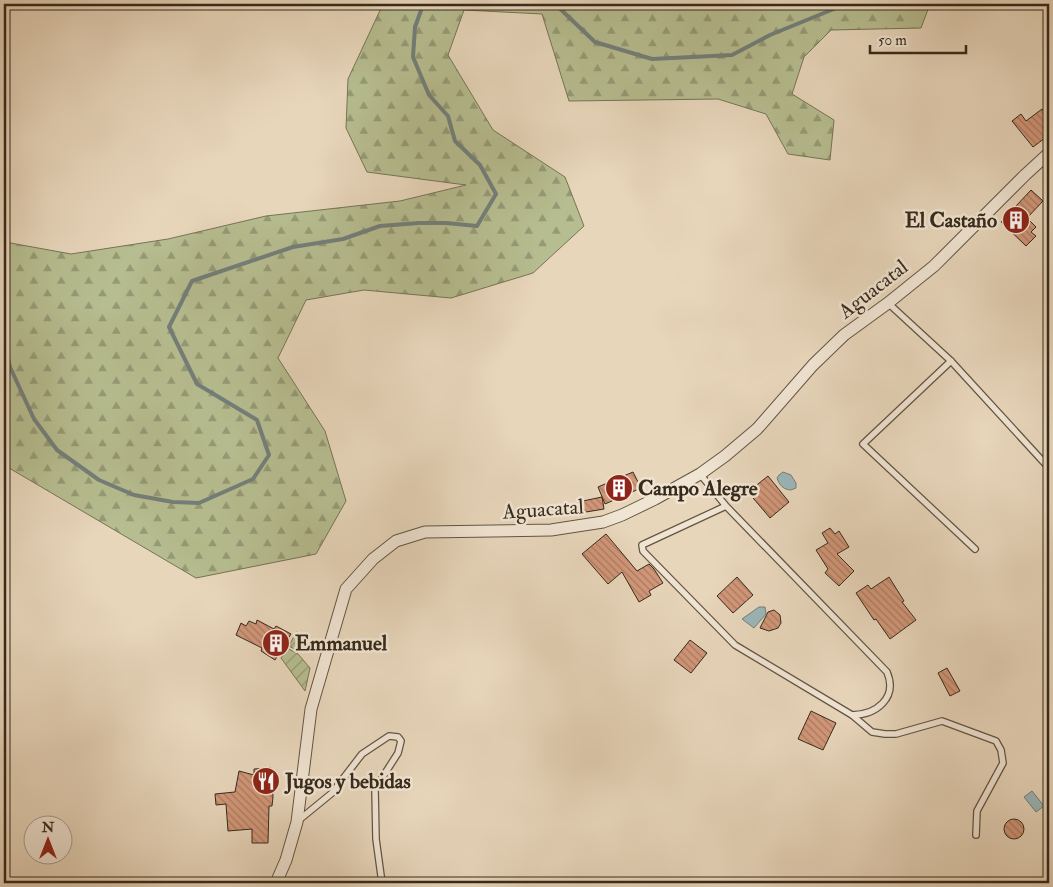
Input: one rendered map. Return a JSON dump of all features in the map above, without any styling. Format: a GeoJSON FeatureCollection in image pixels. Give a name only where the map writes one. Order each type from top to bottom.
{"type":"FeatureCollection","features":[{"type":"Feature","properties":{"kind":"street","name":"Aguacatal"},"geometry":{"type":"LineString","coordinates":[[276,883],[286,860],[297,822],[310,709],[346,589],[373,559],[396,541],[425,532],[551,530],[603,522],[655,499],[700,474],[757,429],[813,365],[844,336],[888,304],[934,266],[1049,153]]}},
{"type":"Feature","properties":{"kind":"lane"},"geometry":{"type":"LineString","coordinates":[[888,304],[951,361],[1049,468]]}},
{"type":"Feature","properties":{"kind":"lane"},"geometry":{"type":"LineString","coordinates":[[951,361],[863,444],[976,549]]}},
{"type":"Feature","properties":{"kind":"lane"},"geometry":{"type":"LineString","coordinates":[[700,474],[726,506],[887,672],[890,680],[890,691],[886,701],[862,715],[852,715]]}},
{"type":"Feature","properties":{"kind":"lane"},"geometry":{"type":"LineString","coordinates":[[726,506],[642,545],[643,551],[735,645],[852,715],[872,732],[896,734],[942,721],[996,741],[1001,750],[1003,763],[977,812],[976,835]]}},
{"type":"Feature","properties":{"kind":"lane"},"geometry":{"type":"LineString","coordinates":[[297,822],[332,792],[362,754],[390,736],[398,737],[401,741],[398,753],[375,789],[376,839],[382,883]]}},
{"type":"Feature","properties":{"kind":"green space"},"geometry":{"type":"Polygon","coordinates":[[[383,4],[930,4],[921,28],[831,30],[804,57],[792,94],[834,120],[830,160],[788,154],[766,114],[718,99],[569,101],[542,14],[464,10],[448,55],[493,130],[565,177],[584,226],[533,273],[451,298],[364,290],[306,300],[278,358],[325,431],[346,501],[316,554],[196,578],[4,465],[4,239],[5,242],[71,254],[168,239],[266,216],[400,201],[466,185],[367,172],[346,128],[348,79],[383,4]]]}},
{"type":"Feature","properties":{"kind":"green space"},"geometry":{"type":"Polygon","coordinates":[[[296,632],[305,636],[298,651],[289,646],[296,632]]]}},
{"type":"Feature","properties":{"kind":"green space"},"geometry":{"type":"Polygon","coordinates":[[[287,648],[298,654],[310,668],[305,691],[281,658],[287,648]]]}},
{"type":"Feature","properties":{"kind":"water"},"geometry":{"type":"Polygon","coordinates":[[[783,472],[791,475],[796,483],[796,488],[788,490],[780,485],[777,478],[783,472]]]}},
{"type":"Feature","properties":{"kind":"water"},"geometry":{"type":"Polygon","coordinates":[[[759,607],[765,607],[766,614],[754,628],[742,619],[759,607]]]}},
{"type":"Feature","properties":{"kind":"water"},"geometry":{"type":"Polygon","coordinates":[[[1032,791],[1044,806],[1036,812],[1024,797],[1032,791]]]}},
{"type":"Feature","properties":{"kind":"building"},"geometry":{"type":"Polygon","coordinates":[[[1042,109],[1049,119],[1049,135],[1033,147],[1012,121],[1021,114],[1026,121],[1042,109]]]}},
{"type":"Feature","properties":{"kind":"building","name":"El Castaño"},"geometry":{"type":"Polygon","coordinates":[[[1031,190],[1043,201],[1027,218],[1036,227],[1031,232],[1036,236],[1026,246],[1001,222],[1031,190]]]}},
{"type":"Feature","properties":{"kind":"building","name":"Campo Alegre"},"geometry":{"type":"Polygon","coordinates":[[[633,472],[641,488],[605,504],[598,487],[633,472]]]}},
{"type":"Feature","properties":{"kind":"building"},"geometry":{"type":"Polygon","coordinates":[[[768,476],[789,502],[770,518],[748,492],[768,476]]]}},
{"type":"Feature","properties":{"kind":"building"},"geometry":{"type":"Polygon","coordinates":[[[602,497],[604,509],[580,513],[578,502],[602,497]]]}},
{"type":"Feature","properties":{"kind":"building"},"geometry":{"type":"Polygon","coordinates":[[[830,528],[835,534],[839,531],[849,547],[837,554],[854,571],[839,586],[825,573],[828,569],[816,550],[828,543],[822,533],[830,528]]]}},
{"type":"Feature","properties":{"kind":"building"},"geometry":{"type":"Polygon","coordinates":[[[606,534],[637,571],[649,564],[654,569],[663,583],[649,591],[651,595],[639,602],[622,572],[608,584],[582,554],[606,534]]]}},
{"type":"Feature","properties":{"kind":"building"},"geometry":{"type":"Polygon","coordinates":[[[737,577],[753,595],[733,613],[717,596],[737,577]]]}},
{"type":"Feature","properties":{"kind":"building"},"geometry":{"type":"Polygon","coordinates":[[[889,577],[904,601],[902,602],[916,620],[890,639],[876,619],[874,620],[856,593],[868,585],[871,589],[889,577]]]}},
{"type":"Feature","properties":{"kind":"building"},"geometry":{"type":"Polygon","coordinates":[[[774,610],[780,615],[781,623],[778,628],[769,631],[760,628],[768,612],[774,610]]]}},
{"type":"Feature","properties":{"kind":"building"},"geometry":{"type":"Polygon","coordinates":[[[257,620],[274,629],[276,626],[291,634],[275,660],[261,651],[262,648],[236,635],[241,623],[246,626],[249,621],[256,624],[257,620]]]}},
{"type":"Feature","properties":{"kind":"building"},"geometry":{"type":"Polygon","coordinates":[[[690,640],[707,653],[691,673],[674,660],[690,640]]]}},
{"type":"Feature","properties":{"kind":"building"},"geometry":{"type":"Polygon","coordinates":[[[947,668],[960,691],[950,696],[938,673],[947,668]]]}},
{"type":"Feature","properties":{"kind":"building"},"geometry":{"type":"Polygon","coordinates":[[[811,711],[836,723],[823,750],[798,739],[811,711]]]}},
{"type":"Feature","properties":{"kind":"building"},"geometry":{"type":"Polygon","coordinates":[[[271,768],[273,797],[272,806],[269,806],[268,843],[252,843],[252,829],[228,831],[226,804],[216,805],[215,794],[235,792],[239,771],[254,775],[254,769],[271,768]]]}},
{"type":"Feature","properties":{"kind":"building"},"geometry":{"type":"Polygon","coordinates":[[[1014,819],[1021,822],[1024,829],[1021,836],[1014,839],[1007,836],[1004,829],[1007,822],[1014,819]]]}},
{"type":"Feature","properties":{"kind":"waterway"},"geometry":{"type":"LineString","coordinates":[[4,343],[10,367],[34,419],[57,450],[99,480],[134,495],[173,502],[199,503],[253,479],[269,455],[257,420],[197,384],[169,327],[192,281],[293,247],[343,239],[380,226],[419,223],[477,226],[496,194],[480,165],[455,141],[448,116],[429,95],[413,57],[415,27],[425,4]]}},
{"type":"Feature","properties":{"kind":"waterway"},"geometry":{"type":"LineString","coordinates":[[555,4],[595,42],[652,59],[732,55],[770,35],[846,4]]}},
{"type":"Feature","properties":{"kind":"place","name":"El Castaño"},"geometry":{"type":"Point","coordinates":[1016,220]}},
{"type":"Feature","properties":{"kind":"place","name":"Campo Alegre"},"geometry":{"type":"Point","coordinates":[619,488]}},
{"type":"Feature","properties":{"kind":"place","name":"Emmanuel"},"geometry":{"type":"Point","coordinates":[276,643]}},
{"type":"Feature","properties":{"kind":"place","name":"Jugos y bebidas"},"geometry":{"type":"Point","coordinates":[266,781]}}]}
